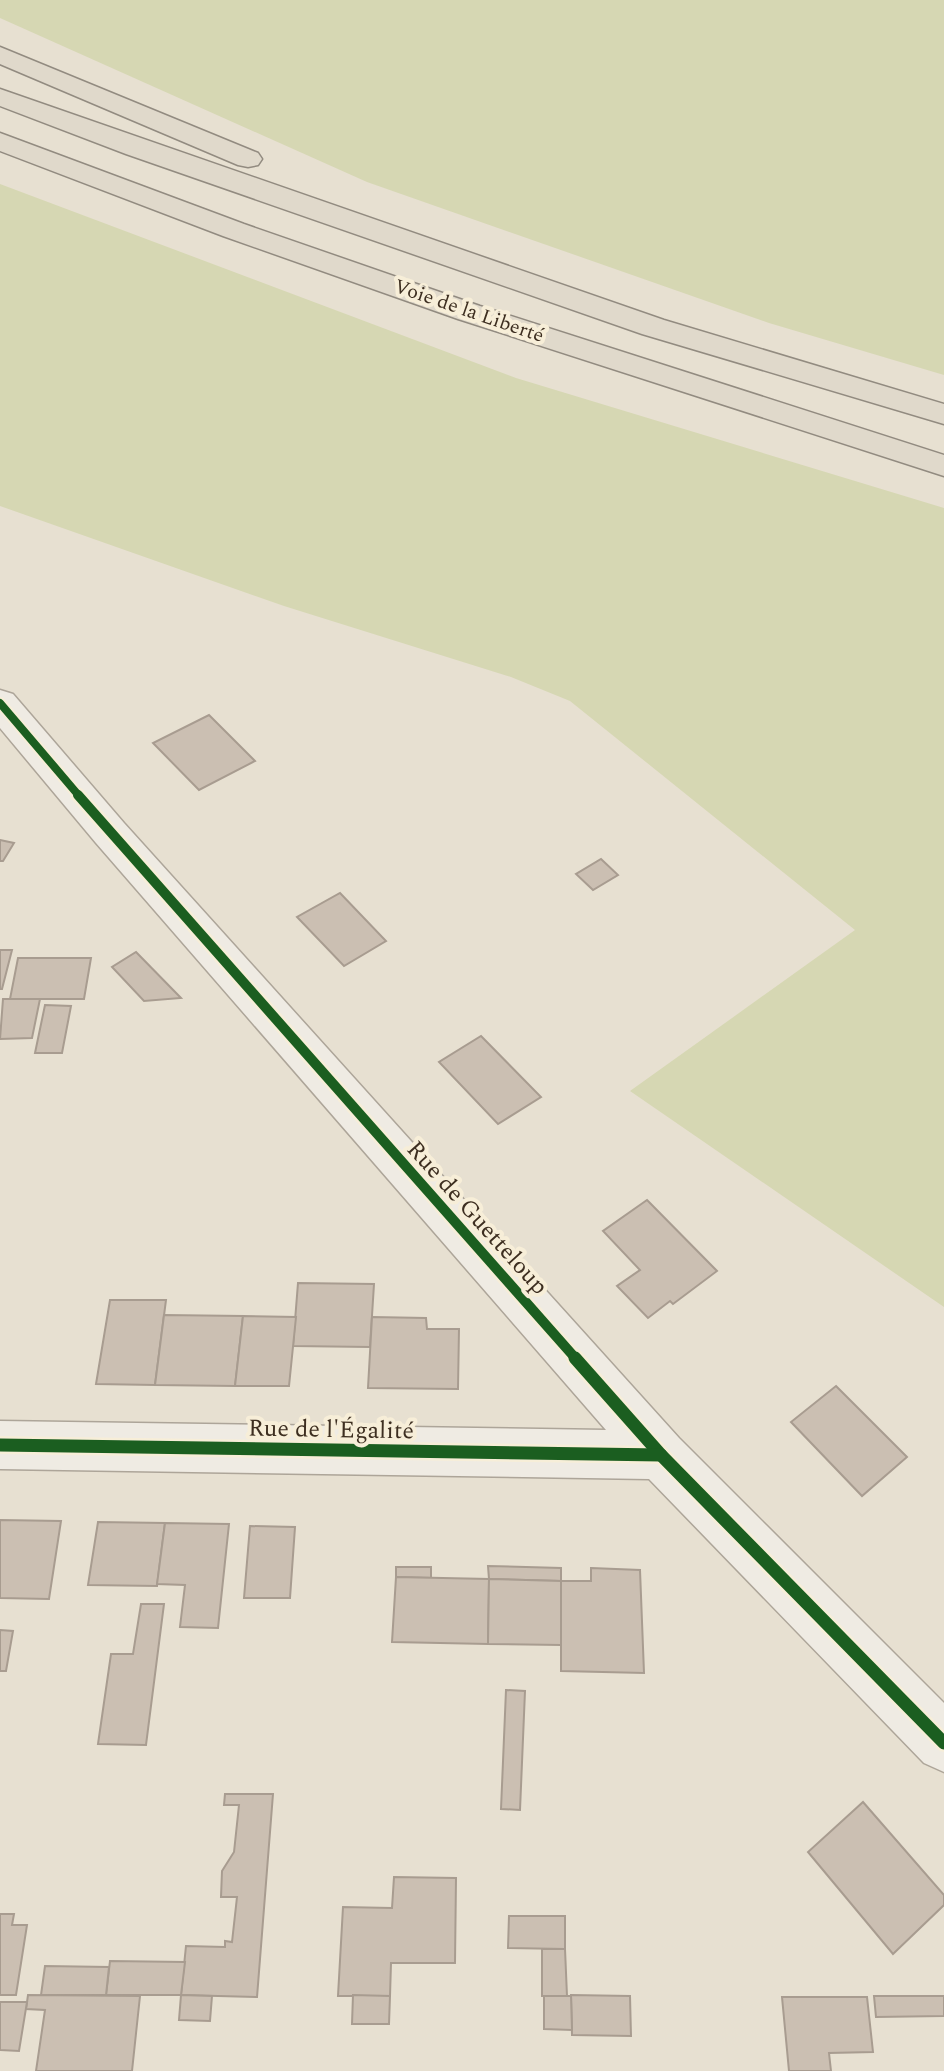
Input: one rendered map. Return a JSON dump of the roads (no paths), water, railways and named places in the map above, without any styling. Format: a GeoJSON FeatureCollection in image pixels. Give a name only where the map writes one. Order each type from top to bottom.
{"type":"FeatureCollection","features":[{"type":"Feature","properties":{"kind":"highway"},"geometry":{"type":"LineString","coordinates":[[0,55],[653,327]]}},
{"type":"Feature","properties":{"kind":"highway","name":"Voie de la Liberté"},"geometry":{"type":"LineString","coordinates":[[0,97],[136,148],[653,327],[944,414]]}},
{"type":"Feature","properties":{"kind":"highway","name":"Voie de la Liberté"},"geometry":{"type":"LineString","coordinates":[[0,141],[257,239],[506,324],[944,466]]}},
{"type":"Feature","properties":{"kind":"highway"},"geometry":{"type":"LineString","coordinates":[[0,147],[92,177]]}},
{"type":"Feature","properties":{"kind":"street","name":"Rue de Guetteloup"},"geometry":{"type":"LineString","coordinates":[[0,703],[121,845],[661,1455],[944,1743]]}},
{"type":"Feature","properties":{"kind":"street","name":"Rue de l'Égalité"},"geometry":{"type":"LineString","coordinates":[[0,1445],[661,1455]]}}]}
